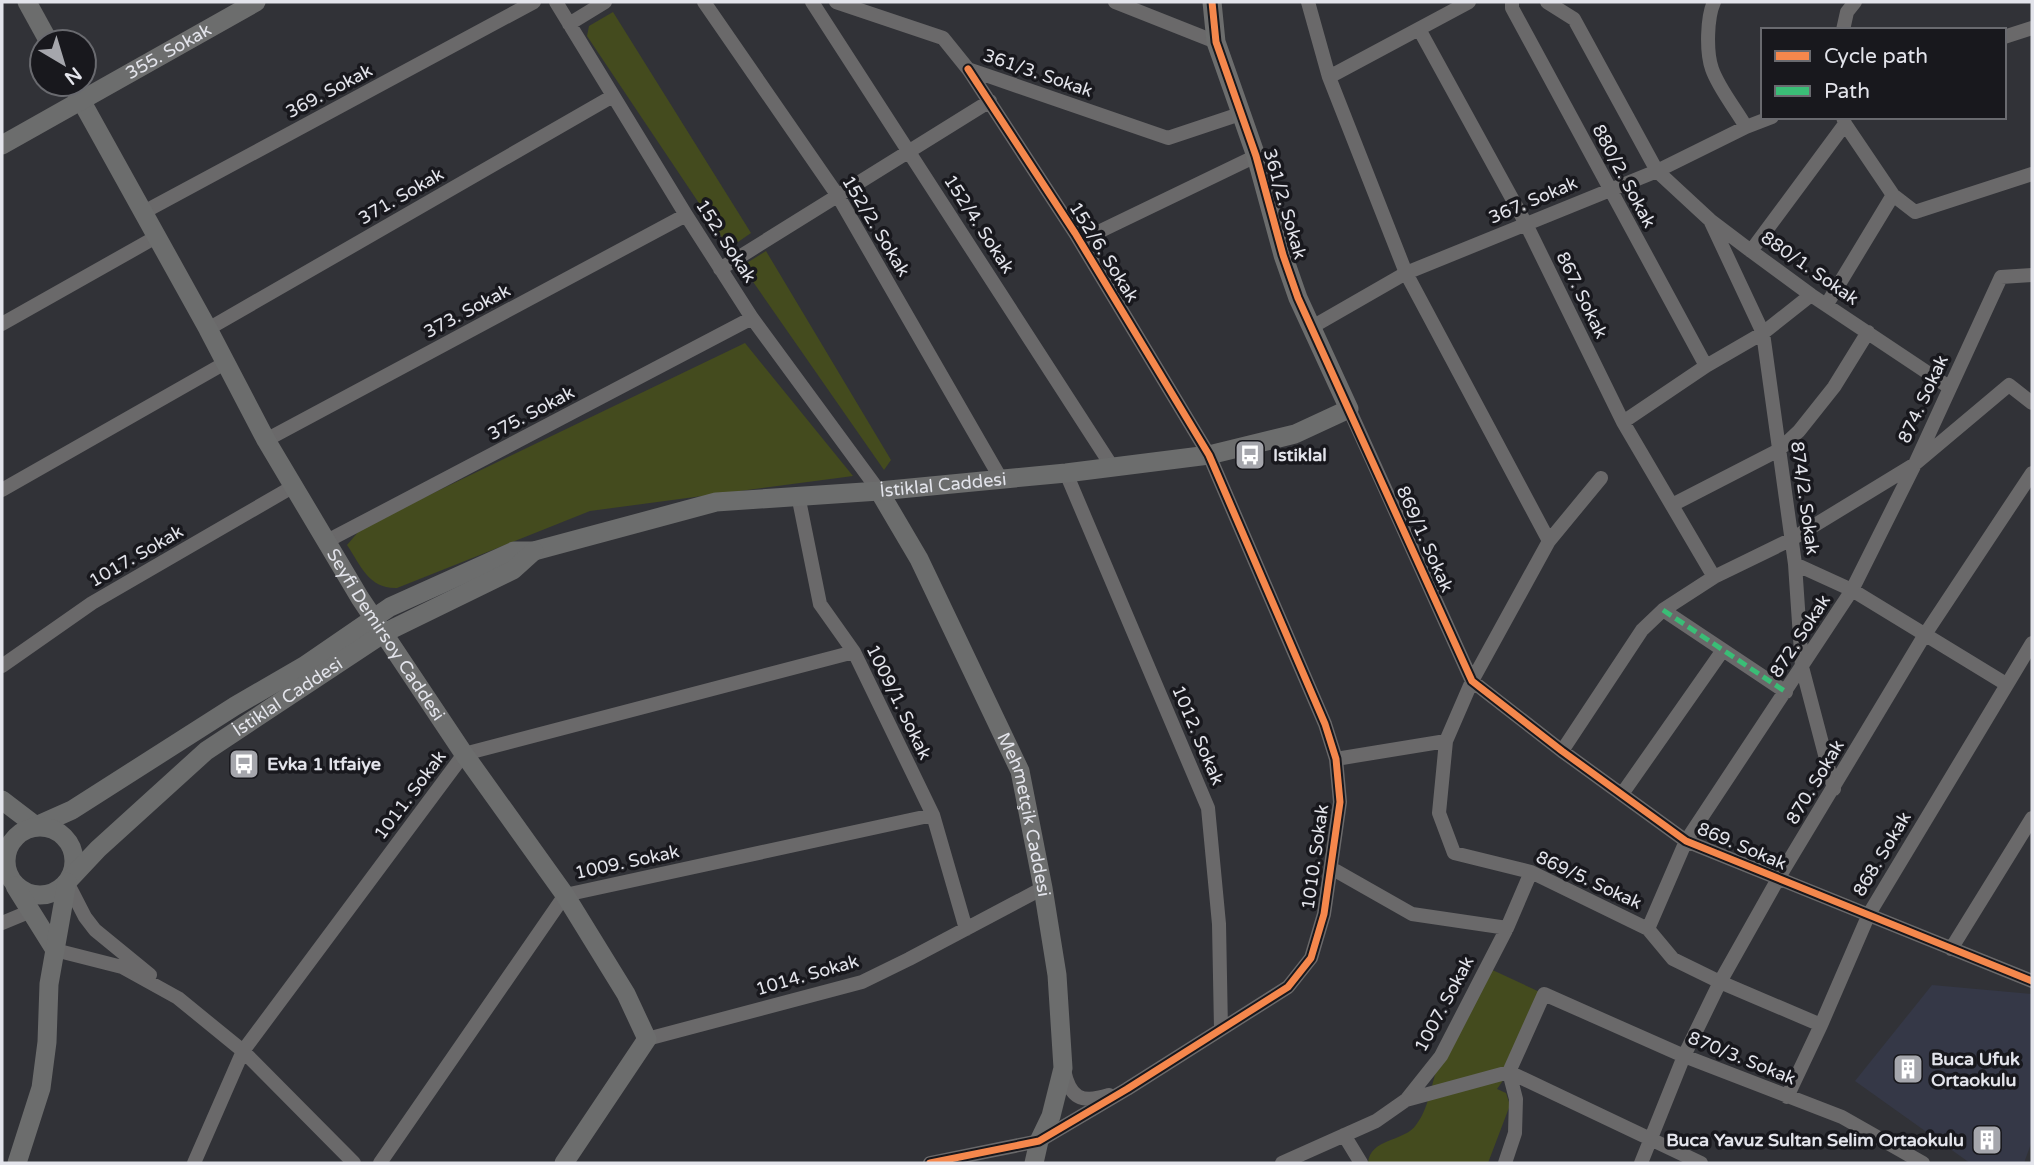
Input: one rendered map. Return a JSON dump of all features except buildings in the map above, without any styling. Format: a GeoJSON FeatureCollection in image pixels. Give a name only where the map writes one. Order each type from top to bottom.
{"type":"FeatureCollection","features":[{"type":"Feature","properties":{"kind":"main road"},"geometry":{"type":"LineString","coordinates":[[27,2],[41,28]]}},
{"type":"Feature","properties":{"kind":"main road","name":"355. Sokak"},"geometry":{"type":"LineString","coordinates":[[98,81],[257,2]]}},
{"type":"Feature","properties":{"kind":"main road","name":"361/2. Sokak"},"geometry":{"type":"LineString","coordinates":[[1212,2],[1216,42],[1256,156],[1283,255],[1298,298],[1349,409]]}},
{"type":"Feature","properties":{"kind":"main road","name":"355. Sokak"},"geometry":{"type":"LineString","coordinates":[[2,145],[68,98]]}},
{"type":"Feature","properties":{"kind":"main road","name":"Seyfi Demirsoy Caddesi"},"geometry":{"type":"LineString","coordinates":[[79,98],[208,329],[266,440],[378,625],[464,754],[565,895],[626,993],[647,1039]]}},
{"type":"Feature","properties":{"kind":"main road","name":"İstiklal Caddesi"},"geometry":{"type":"LineString","coordinates":[[36,827],[72,810],[235,706],[304,666],[378,625],[513,570],[534,551],[716,502],[879,491],[1113,468],[1209,455],[1296,434],[1349,409]]}},
{"type":"Feature","properties":{"kind":"main road","name":"Mehmetçik Caddesi"},"geometry":{"type":"LineString","coordinates":[[879,491],[919,559],[1020,771],[1057,975],[1063,1068],[1051,1116],[1034,1163]]}},
{"type":"Feature","properties":{"kind":"main road","name":"İstiklal Caddesi"},"geometry":{"type":"LineString","coordinates":[[67,882],[98,849],[205,751],[378,625]]}},
{"type":"Feature","properties":{"kind":"main road"},"geometry":{"type":"LineString","coordinates":[[2,800],[36,827]]}},
{"type":"Feature","properties":{"kind":"main road"},"geometry":{"type":"LineString","coordinates":[[36,827],[58,831],[73,849],[73,872],[59,890],[49,894],[27,892],[10,877],[6,857],[9,846],[24,830],[36,827]]}},
{"type":"Feature","properties":{"kind":"main road"},"geometry":{"type":"LineString","coordinates":[[2,857],[10,877],[55,950]]}},
{"type":"Feature","properties":{"kind":"main road"},"geometry":{"type":"LineString","coordinates":[[17,1163],[41,1088],[47,1042],[49,984],[67,882]]}},
{"type":"Feature","properties":{"kind":"main road"},"geometry":{"type":"LineString","coordinates":[[564,1163],[647,1039]]}},
{"type":"Feature","properties":{"kind":"street","name":"369. Sokak"},"geometry":{"type":"LineString","coordinates":[[142,213],[534,2]]}},
{"type":"Feature","properties":{"kind":"street","name":"152. Sokak"},"geometry":{"type":"LineString","coordinates":[[556,2],[752,318],[879,491]]}},
{"type":"Feature","properties":{"kind":"street"},"geometry":{"type":"LineString","coordinates":[[569,24],[605,2]]}},
{"type":"Feature","properties":{"kind":"street","name":"152/2. Sokak"},"geometry":{"type":"LineString","coordinates":[[704,2],[838,196],[1002,479]]}},
{"type":"Feature","properties":{"kind":"street","name":"152/4. Sokak"},"geometry":{"type":"LineString","coordinates":[[812,2],[1113,468]]}},
{"type":"Feature","properties":{"kind":"street","name":"361/3. Sokak"},"geometry":{"type":"LineString","coordinates":[[836,2],[943,38],[968,69],[1168,138],[1240,114]]}},
{"type":"Feature","properties":{"kind":"street"},"geometry":{"type":"LineString","coordinates":[[1115,2],[1216,42]]}},
{"type":"Feature","properties":{"kind":"street"},"geometry":{"type":"LineString","coordinates":[[1308,2],[1329,76],[1406,273],[1549,541]]}},
{"type":"Feature","properties":{"kind":"street","name":"880/2. Sokak"},"geometry":{"type":"LineString","coordinates":[[1512,2],[1512,8],[1706,366]]}},
{"type":"Feature","properties":{"kind":"street","name":"880/1. Sokak"},"geometry":{"type":"LineString","coordinates":[[1547,2],[1574,19],[1657,171],[1710,220],[1751,251],[1811,295],[1950,387]]}},
{"type":"Feature","properties":{"kind":"street"},"geometry":{"type":"LineString","coordinates":[[1714,2],[1708,36],[1712,68],[1746,127]]}},
{"type":"Feature","properties":{"kind":"street"},"geometry":{"type":"LineString","coordinates":[[1843,28],[1847,12],[1855,2]]}},
{"type":"Feature","properties":{"kind":"street"},"geometry":{"type":"LineString","coordinates":[[1329,76],[1466,3]]}},
{"type":"Feature","properties":{"kind":"street"},"geometry":{"type":"LineString","coordinates":[[2006,36],[2032,28]]}},
{"type":"Feature","properties":{"kind":"street","name":"867. Sokak"},"geometry":{"type":"LineString","coordinates":[[1419,29],[1526,224],[1623,422],[1714,577]]}},
{"type":"Feature","properties":{"kind":"street","name":"152/6. Sokak"},"geometry":{"type":"LineString","coordinates":[[968,69],[1075,233],[1209,455]]}},
{"type":"Feature","properties":{"kind":"street","name":"371. Sokak"},"geometry":{"type":"LineString","coordinates":[[208,329],[613,96]]}},
{"type":"Feature","properties":{"kind":"street"},"geometry":{"type":"LineString","coordinates":[[720,269],[990,101]]}},
{"type":"Feature","properties":{"kind":"street","name":"367. Sokak"},"geometry":{"type":"LineString","coordinates":[[1312,327],[1406,273],[1657,171],[1767,119]]}},
{"type":"Feature","properties":{"kind":"street"},"geometry":{"type":"LineString","coordinates":[[1751,251],[1844,121],[1893,195],[1915,212],[2032,174]]}},
{"type":"Feature","properties":{"kind":"street"},"geometry":{"type":"LineString","coordinates":[[1075,233],[1088,237],[1256,156]]}},
{"type":"Feature","properties":{"kind":"street"},"geometry":{"type":"LineString","coordinates":[[1827,304],[1893,195]]}},
{"type":"Feature","properties":{"kind":"street","name":"373. Sokak"},"geometry":{"type":"LineString","coordinates":[[266,440],[686,215]]}},
{"type":"Feature","properties":{"kind":"street","name":"874/2. Sokak"},"geometry":{"type":"LineString","coordinates":[[1710,220],[1763,333],[1795,564],[1802,667],[1834,789]]}},
{"type":"Feature","properties":{"kind":"street"},"geometry":{"type":"LineString","coordinates":[[2,324],[156,237]]}},
{"type":"Feature","properties":{"kind":"street","name":"874. Sokak"},"geometry":{"type":"LineString","coordinates":[[1562,751],[1642,630],[1662,610],[1714,577],[1792,539],[1915,464],[2001,277],[2032,275]]}},
{"type":"Feature","properties":{"kind":"street"},"geometry":{"type":"LineString","coordinates":[[1623,422],[1706,366],[1763,333],[1811,295]]}},
{"type":"Feature","properties":{"kind":"street","name":"375. Sokak"},"geometry":{"type":"LineString","coordinates":[[327,541],[752,318]]}},
{"type":"Feature","properties":{"kind":"street"},"geometry":{"type":"LineString","coordinates":[[1672,505],[1779,450],[1812,417],[1868,332]]}},
{"type":"Feature","properties":{"kind":"street"},"geometry":{"type":"LineString","coordinates":[[2,490],[225,363]]}},
{"type":"Feature","properties":{"kind":"street","name":"872. Sokak"},"geometry":{"type":"LineString","coordinates":[[1648,929],[1686,841],[1852,590],[1915,464],[2009,385],[2032,403]]}},
{"type":"Feature","properties":{"kind":"street","name":"869/1. Sokak"},"geometry":{"type":"LineString","coordinates":[[1349,409],[1472,681]]}},
{"type":"Feature","properties":{"kind":"street","name":"1010. Sokak"},"geometry":{"type":"LineString","coordinates":[[930,1163],[1040,1141],[1288,987],[1311,958],[1324,914],[1340,802],[1336,759],[1320,712],[1209,455]]}},
{"type":"Feature","properties":{"kind":"street","name":"1012. Sokak"},"geometry":{"type":"LineString","coordinates":[[1066,473],[1208,808],[1219,924],[1221,1029]]}},
{"type":"Feature","properties":{"kind":"street","name":"870. Sokak"},"geometry":{"type":"LineString","coordinates":[[1641,1163],[1684,1056],[1720,982],[1778,879],[1924,636],[2032,474]]}},
{"type":"Feature","properties":{"kind":"street","name":"869/5. Sokak"},"geometry":{"type":"LineString","coordinates":[[1601,478],[1549,541],[1472,681],[1446,741],[1439,813],[1454,853],[1531,872],[1648,929],[1673,959],[1821,1025]]}},
{"type":"Feature","properties":{"kind":"street","name":"1017. Sokak"},"geometry":{"type":"LineString","coordinates":[[2,666],[92,603],[294,486]]}},
{"type":"Feature","properties":{"kind":"street","name":"1009/1. Sokak"},"geometry":{"type":"LineString","coordinates":[[798,495],[820,604],[854,652],[933,815],[966,929]]}},
{"type":"Feature","properties":{"kind":"street"},"geometry":{"type":"LineString","coordinates":[[1795,564],[1852,590],[2006,684]]}},
{"type":"Feature","properties":{"kind":"street"},"geometry":{"type":"LineString","coordinates":[[1662,610],[1786,692]]}},
{"type":"Feature","properties":{"kind":"street","name":"868. Sokak"},"geometry":{"type":"LineString","coordinates":[[1787,1097],[1868,915],[2032,643]]}},
{"type":"Feature","properties":{"kind":"street"},"geometry":{"type":"LineString","coordinates":[[1622,794],[1723,650]]}},
{"type":"Feature","properties":{"kind":"street","name":"1011. Sokak"},"geometry":{"type":"LineString","coordinates":[[194,1163],[243,1051],[464,754],[854,652]]}},
{"type":"Feature","properties":{"kind":"street","name":"869. Sokak"},"geometry":{"type":"LineString","coordinates":[[1472,681],[1562,751],[1686,841],[2032,981]]}},
{"type":"Feature","properties":{"kind":"street"},"geometry":{"type":"LineString","coordinates":[[1336,759],[1446,741]]}},
{"type":"Feature","properties":{"kind":"street","name":"1009. Sokak"},"geometry":{"type":"LineString","coordinates":[[380,1163],[565,895],[933,815]]}},
{"type":"Feature","properties":{"kind":"street"},"geometry":{"type":"LineString","coordinates":[[1951,949],[2026,840],[2032,818]]}},
{"type":"Feature","properties":{"kind":"street"},"geometry":{"type":"LineString","coordinates":[[1331,869],[1412,914],[1507,929]]}},
{"type":"Feature","properties":{"kind":"street","name":"1007. Sokak"},"geometry":{"type":"LineString","coordinates":[[1282,1163],[1377,1121],[1406,1100],[1441,1056],[1507,929],[1531,872]]}},
{"type":"Feature","properties":{"kind":"street"},"geometry":{"type":"LineString","coordinates":[[67,882],[95,930],[243,1051],[354,1163]]}},
{"type":"Feature","properties":{"kind":"street","name":"1014. Sokak"},"geometry":{"type":"LineString","coordinates":[[647,1039],[862,982],[1043,888]]}},
{"type":"Feature","properties":{"kind":"street"},"geometry":{"type":"LineString","coordinates":[[2,923],[31,911]]}},
{"type":"Feature","properties":{"kind":"street"},"geometry":{"type":"LineString","coordinates":[[55,950],[122,967],[178,998]]}},
{"type":"Feature","properties":{"kind":"street","name":"870/3. Sokak"},"geometry":{"type":"LineString","coordinates":[[1509,1072],[1544,994],[1684,1056],[1842,1117],[1923,1163]]}},
{"type":"Feature","properties":{"kind":"street"},"geometry":{"type":"LineString","coordinates":[[1063,1068],[1068,1088],[1079,1097],[1096,1099],[1127,1089]]}},
{"type":"Feature","properties":{"kind":"street"},"geometry":{"type":"LineString","coordinates":[[1505,1163],[1516,1133],[1516,1099],[1509,1072]]}},
{"type":"Feature","properties":{"kind":"street"},"geometry":{"type":"LineString","coordinates":[[1406,1100],[1509,1072],[1701,1163]]}},
{"type":"Feature","properties":{"kind":"street"},"geometry":{"type":"LineString","coordinates":[[1344,1135],[1361,1163]]}},
{"type":"Feature","properties":{"kind":"shaded area"},"geometry":{"type":"Polygon","coordinates":[[[1932,985],[2032,994],[2032,1141],[2024,1163],[1970,1163],[1855,1081],[1932,985]]]}},
{"type":"Feature","properties":{"kind":"green space"},"geometry":{"type":"Polygon","coordinates":[[[613,12],[751,233],[738,242],[723,239],[587,36],[589,26],[613,12]]]}},
{"type":"Feature","properties":{"kind":"green space"},"geometry":{"type":"Polygon","coordinates":[[[766,251],[891,460],[884,470],[742,266],[766,251]]]}},
{"type":"Feature","properties":{"kind":"green space"},"geometry":{"type":"Polygon","coordinates":[[[745,343],[853,476],[590,511],[397,588],[379,585],[367,575],[347,545],[359,531],[423,498],[745,343]]]}},
{"type":"Feature","properties":{"kind":"green space"},"geometry":{"type":"Polygon","coordinates":[[[1486,967],[1544,994],[1509,1072],[1497,1089],[1506,1093],[1510,1105],[1488,1163],[1368,1163],[1375,1149],[1404,1135],[1421,1117],[1442,1054],[1486,967]]]}},
{"type":"Feature","properties":{"kind":"marked path"},"geometry":{"type":"LineString","coordinates":[[1663,610],[1786,692]]}},
{"type":"Feature","properties":{"kind":"cycle path"},"geometry":{"type":"LineString","coordinates":[[1212,2],[1216,42],[1256,156],[1283,255],[1298,298],[1472,681],[1562,751],[1686,841],[2032,981]]}},
{"type":"Feature","properties":{"kind":"cycle path"},"geometry":{"type":"LineString","coordinates":[[930,1163],[1039,1141],[1288,987],[1311,958],[1324,914],[1340,802],[1336,759],[1325,724],[1209,455],[1075,233],[968,69]]}},
{"type":"Feature","properties":{"kind":"place","name":"Istiklal"},"geometry":{"type":"Point","coordinates":[1250,455]}},
{"type":"Feature","properties":{"kind":"place","name":"Evka 1 Itfaiye"},"geometry":{"type":"Point","coordinates":[244,764]}},
{"type":"Feature","properties":{"kind":"place","name":"Buca Ufuk Ortaokulu"},"geometry":{"type":"Point","coordinates":[1908,1069]}},
{"type":"Feature","properties":{"kind":"place","name":"Buca Yavuz Sultan Selim Ortaokulu"},"geometry":{"type":"Point","coordinates":[1987,1140]}}]}
